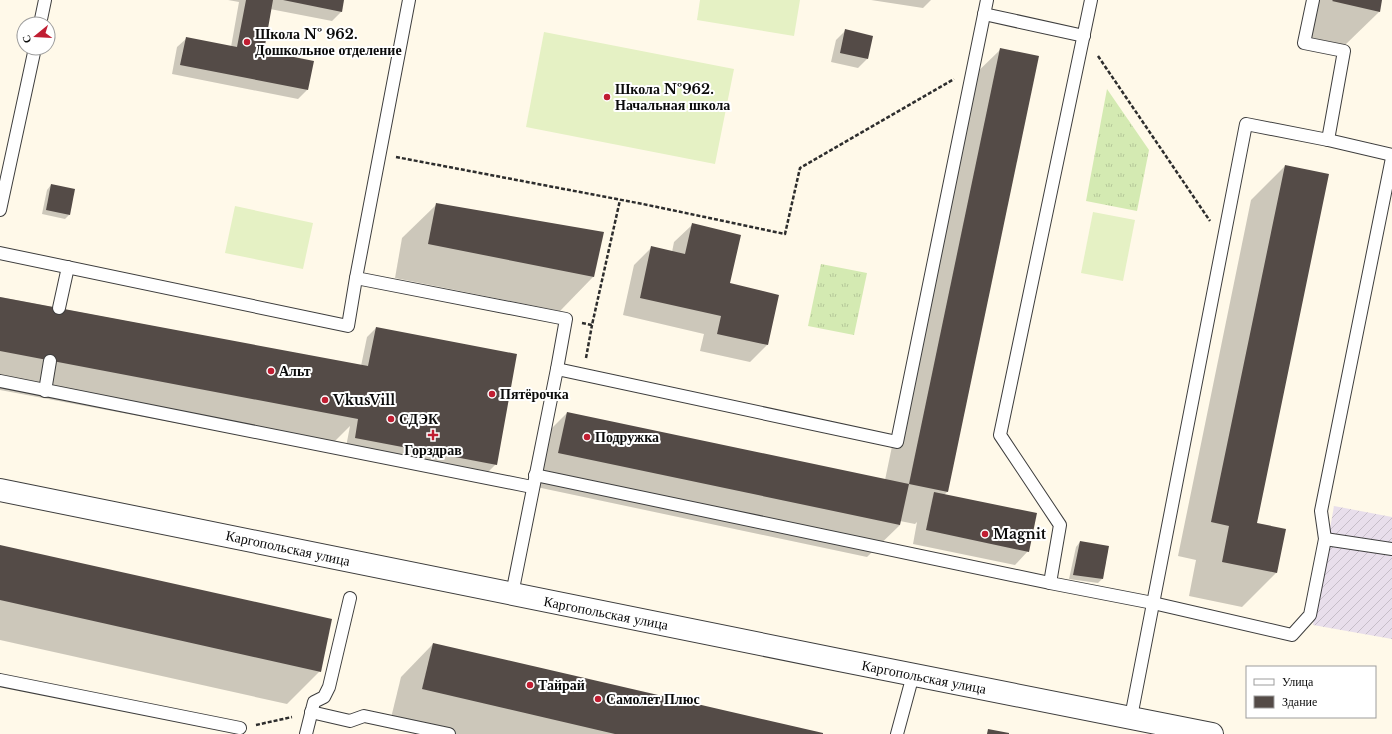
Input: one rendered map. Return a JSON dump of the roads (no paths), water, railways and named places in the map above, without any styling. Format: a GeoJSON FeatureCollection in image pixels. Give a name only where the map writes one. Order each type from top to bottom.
{"type":"FeatureCollection","features":[{"type":"Feature","properties":{"kind":"street","name":"Каргопольская улица"},"geometry":{"type":"LineString","coordinates":[[0,490],[1212,734]]}},
{"type":"Feature","properties":{"kind":"lane"},"geometry":{"type":"LineString","coordinates":[[42,16],[45,0]]}},
{"type":"Feature","properties":{"kind":"lane"},"geometry":{"type":"LineString","coordinates":[[0,253],[348,326],[409,0]]}},
{"type":"Feature","properties":{"kind":"lane"},"geometry":{"type":"LineString","coordinates":[[557,369],[898,442],[987,0]]}},
{"type":"Feature","properties":{"kind":"lane"},"geometry":{"type":"LineString","coordinates":[[1050,583],[1060,525],[1000,435],[1091,0]]}},
{"type":"Feature","properties":{"kind":"lane"},"geometry":{"type":"LineString","coordinates":[[1313,0],[1304,43],[1344,51],[1328,140]]}},
{"type":"Feature","properties":{"kind":"lane"},"geometry":{"type":"LineString","coordinates":[[984,14],[1084,36]]}},
{"type":"Feature","properties":{"kind":"lane"},"geometry":{"type":"LineString","coordinates":[[0,210],[33,56]]}},
{"type":"Feature","properties":{"kind":"lane"},"geometry":{"type":"LineString","coordinates":[[535,475],[1050,583],[1153,603],[1292,635],[1310,615],[1325,539],[1321,511],[1392,157],[1328,140],[1246,124],[1223,240],[1153,603],[1131,717]]}},
{"type":"Feature","properties":{"kind":"lane"},"geometry":{"type":"LineString","coordinates":[[59,308],[68,267]]}},
{"type":"Feature","properties":{"kind":"lane"},"geometry":{"type":"LineString","coordinates":[[356,278],[566,319],[512,594]]}},
{"type":"Feature","properties":{"kind":"lane"},"geometry":{"type":"LineString","coordinates":[[45,391],[50,361]]}},
{"type":"Feature","properties":{"kind":"lane"},"geometry":{"type":"LineString","coordinates":[[0,381],[532,487]]}},
{"type":"Feature","properties":{"kind":"lane"},"geometry":{"type":"LineString","coordinates":[[1325,539],[1392,549]]}},
{"type":"Feature","properties":{"kind":"lane"},"geometry":{"type":"LineString","coordinates":[[306,734],[314,702],[324,697],[329,687],[350,598]]}},
{"type":"Feature","properties":{"kind":"lane"},"geometry":{"type":"LineString","coordinates":[[897,734],[913,675]]}},
{"type":"Feature","properties":{"kind":"lane"},"geometry":{"type":"LineString","coordinates":[[0,680],[240,728]]}},
{"type":"Feature","properties":{"kind":"lane"},"geometry":{"type":"LineString","coordinates":[[311,712],[350,721],[364,716],[449,734]]}},
{"type":"Feature","properties":{"kind":"place","name":"Школа № 962. Дошкольное отделение"},"geometry":{"type":"Point","coordinates":[247,42]}},
{"type":"Feature","properties":{"kind":"place","name":"Школа №962. Начальная школа"},"geometry":{"type":"Point","coordinates":[607,97]}},
{"type":"Feature","properties":{"kind":"place","name":"Альт"},"geometry":{"type":"Point","coordinates":[271,371]}},
{"type":"Feature","properties":{"kind":"place","name":"Пятёрочка"},"geometry":{"type":"Point","coordinates":[492,394]}},
{"type":"Feature","properties":{"kind":"place","name":"VkusVill"},"geometry":{"type":"Point","coordinates":[325,400]}},
{"type":"Feature","properties":{"kind":"place","name":"СДЭК"},"geometry":{"type":"Point","coordinates":[391,419]}},
{"type":"Feature","properties":{"kind":"place","name":"Горздрав"},"geometry":{"type":"Point","coordinates":[433,435]}},
{"type":"Feature","properties":{"kind":"place","name":"Подружка"},"geometry":{"type":"Point","coordinates":[587,437]}},
{"type":"Feature","properties":{"kind":"place","name":"Magnit"},"geometry":{"type":"Point","coordinates":[985,534]}},
{"type":"Feature","properties":{"kind":"place","name":"Тайрай"},"geometry":{"type":"Point","coordinates":[530,685]}},
{"type":"Feature","properties":{"kind":"place","name":"Самолет Плюс"},"geometry":{"type":"Point","coordinates":[598,699]}}]}
